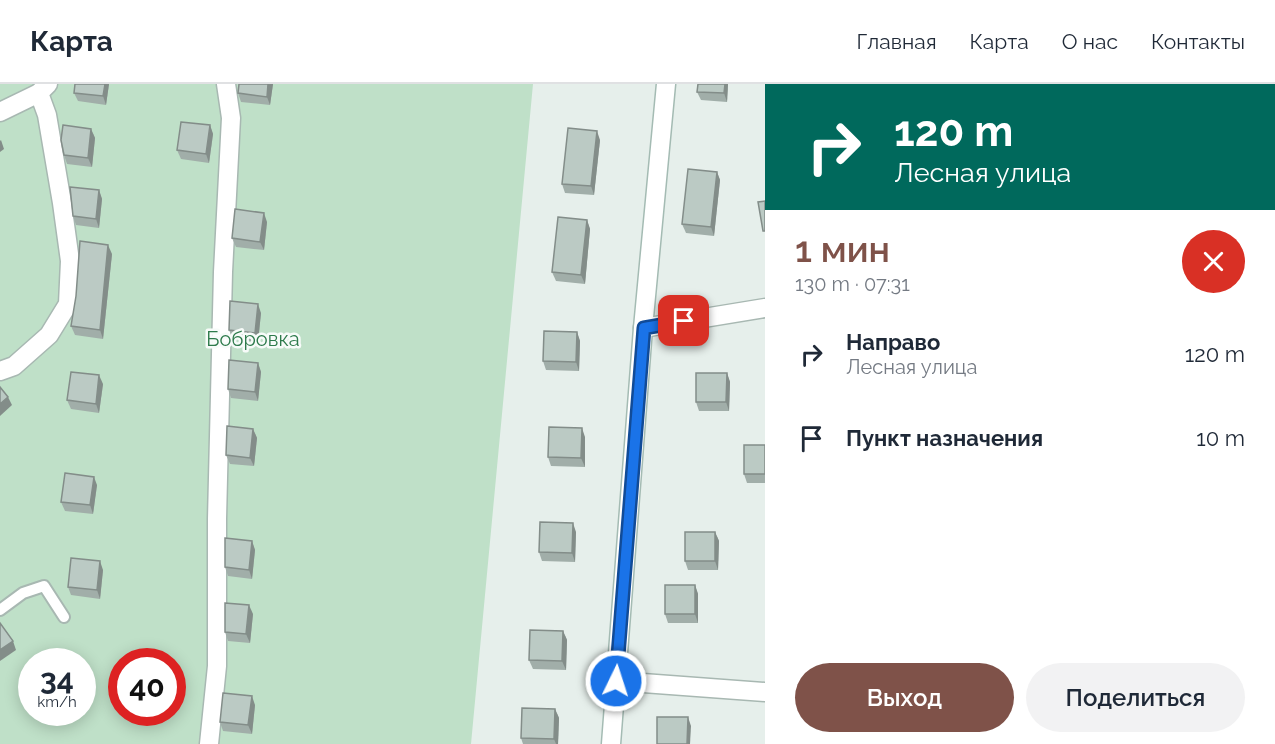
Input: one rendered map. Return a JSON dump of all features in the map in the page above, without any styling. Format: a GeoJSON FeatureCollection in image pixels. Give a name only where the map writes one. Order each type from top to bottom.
{"type":"FeatureCollection","features":[{"type":"Feature","properties":{"kind":"street"},"geometry":{"type":"LineString","coordinates":[[209,744],[217,666],[217,519],[223,272],[231,118],[226,84]]}},
{"type":"Feature","properties":{"kind":"street"},"geometry":{"type":"LineString","coordinates":[[610,744],[666,84]]}},
{"type":"Feature","properties":{"kind":"street"},"geometry":{"type":"LineString","coordinates":[[0,112],[43,89],[70,261],[68,304],[49,335],[14,366],[0,371]]}},
{"type":"Feature","properties":{"kind":"street"},"geometry":{"type":"LineString","coordinates":[[644,328],[765,308]]}},
{"type":"Feature","properties":{"kind":"street"},"geometry":{"type":"LineString","coordinates":[[616,681],[765,692]]}},
{"type":"Feature","properties":{"kind":"lane"},"geometry":{"type":"LineString","coordinates":[[0,610],[22,592],[44,586],[64,617]]}},
{"type":"Feature","properties":{"kind":"green space","name":"Бобровка"},"geometry":{"type":"Polygon","coordinates":[[[0,84],[533,84],[471,744],[0,744],[0,84]]]}},
{"type":"Feature","properties":{"kind":"building"},"geometry":{"type":"Polygon","coordinates":[[[75,84],[105,84],[103,96],[74,93],[75,84]]]}},
{"type":"Feature","properties":{"kind":"building"},"geometry":{"type":"Polygon","coordinates":[[[239,84],[268,84],[267,97],[238,93],[239,84]]]}},
{"type":"Feature","properties":{"kind":"building"},"geometry":{"type":"Polygon","coordinates":[[[698,84],[725,84],[724,93],[697,92],[698,84]]]}},
{"type":"Feature","properties":{"kind":"building"},"geometry":{"type":"Polygon","coordinates":[[[181,122],[210,125],[206,154],[177,150],[181,122]]]}},
{"type":"Feature","properties":{"kind":"building"},"geometry":{"type":"Polygon","coordinates":[[[63,125],[91,129],[88,158],[64,155],[61,140],[63,125]]]}},
{"type":"Feature","properties":{"kind":"building"},"geometry":{"type":"Polygon","coordinates":[[[568,128],[597,131],[591,186],[562,184],[568,128]]]}},
{"type":"Feature","properties":{"kind":"building"},"geometry":{"type":"Polygon","coordinates":[[[688,169],[717,172],[711,227],[682,224],[688,169]]]}},
{"type":"Feature","properties":{"kind":"building"},"geometry":{"type":"Polygon","coordinates":[[[70,187],[99,190],[96,219],[73,216],[70,187]]]}},
{"type":"Feature","properties":{"kind":"building"},"geometry":{"type":"Polygon","coordinates":[[[765,201],[765,231],[763,231],[758,202],[765,201]]]}},
{"type":"Feature","properties":{"kind":"building"},"geometry":{"type":"Polygon","coordinates":[[[235,209],[264,213],[260,242],[232,238],[235,209]]]}},
{"type":"Feature","properties":{"kind":"building"},"geometry":{"type":"Polygon","coordinates":[[[558,217],[587,220],[581,275],[552,272],[558,217]]]}},
{"type":"Feature","properties":{"kind":"building"},"geometry":{"type":"Polygon","coordinates":[[[80,241],[108,245],[100,330],[71,326],[76,296],[80,241]]]}},
{"type":"Feature","properties":{"kind":"building"},"geometry":{"type":"Polygon","coordinates":[[[230,301],[258,304],[255,333],[229,330],[230,301]]]}},
{"type":"Feature","properties":{"kind":"building"},"geometry":{"type":"Polygon","coordinates":[[[544,331],[577,332],[576,362],[543,361],[544,331]]]}},
{"type":"Feature","properties":{"kind":"building"},"geometry":{"type":"Polygon","coordinates":[[[229,360],[258,363],[255,392],[228,389],[229,360]]]}},
{"type":"Feature","properties":{"kind":"building"},"geometry":{"type":"Polygon","coordinates":[[[71,372],[99,375],[96,404],[67,400],[71,372]]]}},
{"type":"Feature","properties":{"kind":"building"},"geometry":{"type":"Polygon","coordinates":[[[696,373],[727,373],[726,402],[696,402],[696,373]]]}},
{"type":"Feature","properties":{"kind":"building"},"geometry":{"type":"Polygon","coordinates":[[[0,387],[8,397],[0,404],[0,387]]]}},
{"type":"Feature","properties":{"kind":"building"},"geometry":{"type":"Polygon","coordinates":[[[227,426],[253,429],[250,458],[226,455],[227,426]]]}},
{"type":"Feature","properties":{"kind":"building"},"geometry":{"type":"Polygon","coordinates":[[[549,427],[582,428],[581,458],[548,457],[549,427]]]}},
{"type":"Feature","properties":{"kind":"building"},"geometry":{"type":"Polygon","coordinates":[[[744,445],[765,445],[765,474],[744,474],[744,445]]]}},
{"type":"Feature","properties":{"kind":"building"},"geometry":{"type":"Polygon","coordinates":[[[65,473],[94,477],[90,505],[61,502],[65,473]]]}},
{"type":"Feature","properties":{"kind":"building"},"geometry":{"type":"Polygon","coordinates":[[[540,522],[573,523],[572,553],[539,552],[540,522]]]}},
{"type":"Feature","properties":{"kind":"building"},"geometry":{"type":"Polygon","coordinates":[[[685,532],[715,532],[715,561],[685,561],[685,532]]]}},
{"type":"Feature","properties":{"kind":"building"},"geometry":{"type":"Polygon","coordinates":[[[225,538],[252,541],[249,570],[225,567],[225,538]]]}},
{"type":"Feature","properties":{"kind":"building"},"geometry":{"type":"Polygon","coordinates":[[[71,558],[100,561],[97,590],[68,587],[71,558]]]}},
{"type":"Feature","properties":{"kind":"building"},"geometry":{"type":"Polygon","coordinates":[[[665,585],[695,585],[695,614],[665,614],[665,585]]]}},
{"type":"Feature","properties":{"kind":"building"},"geometry":{"type":"Polygon","coordinates":[[[225,603],[249,605],[246,634],[225,632],[225,603]]]}},
{"type":"Feature","properties":{"kind":"building"},"geometry":{"type":"Polygon","coordinates":[[[0,623],[13,641],[0,650],[0,623]]]}},
{"type":"Feature","properties":{"kind":"building"},"geometry":{"type":"Polygon","coordinates":[[[530,630],[563,631],[562,661],[529,660],[530,630]]]}},
{"type":"Feature","properties":{"kind":"building"},"geometry":{"type":"Polygon","coordinates":[[[223,693],[252,696],[248,725],[220,722],[223,693]]]}},
{"type":"Feature","properties":{"kind":"building"},"geometry":{"type":"Polygon","coordinates":[[[522,708],[555,709],[554,739],[521,738],[522,708]]]}},
{"type":"Feature","properties":{"kind":"building"},"geometry":{"type":"Polygon","coordinates":[[[657,717],[688,717],[687,744],[657,744],[657,717]]]}},
{"type":"Feature","properties":{"kind":"route"},"geometry":{"type":"LineString","coordinates":[[616,681],[644,328],[684,321]]}}]}
